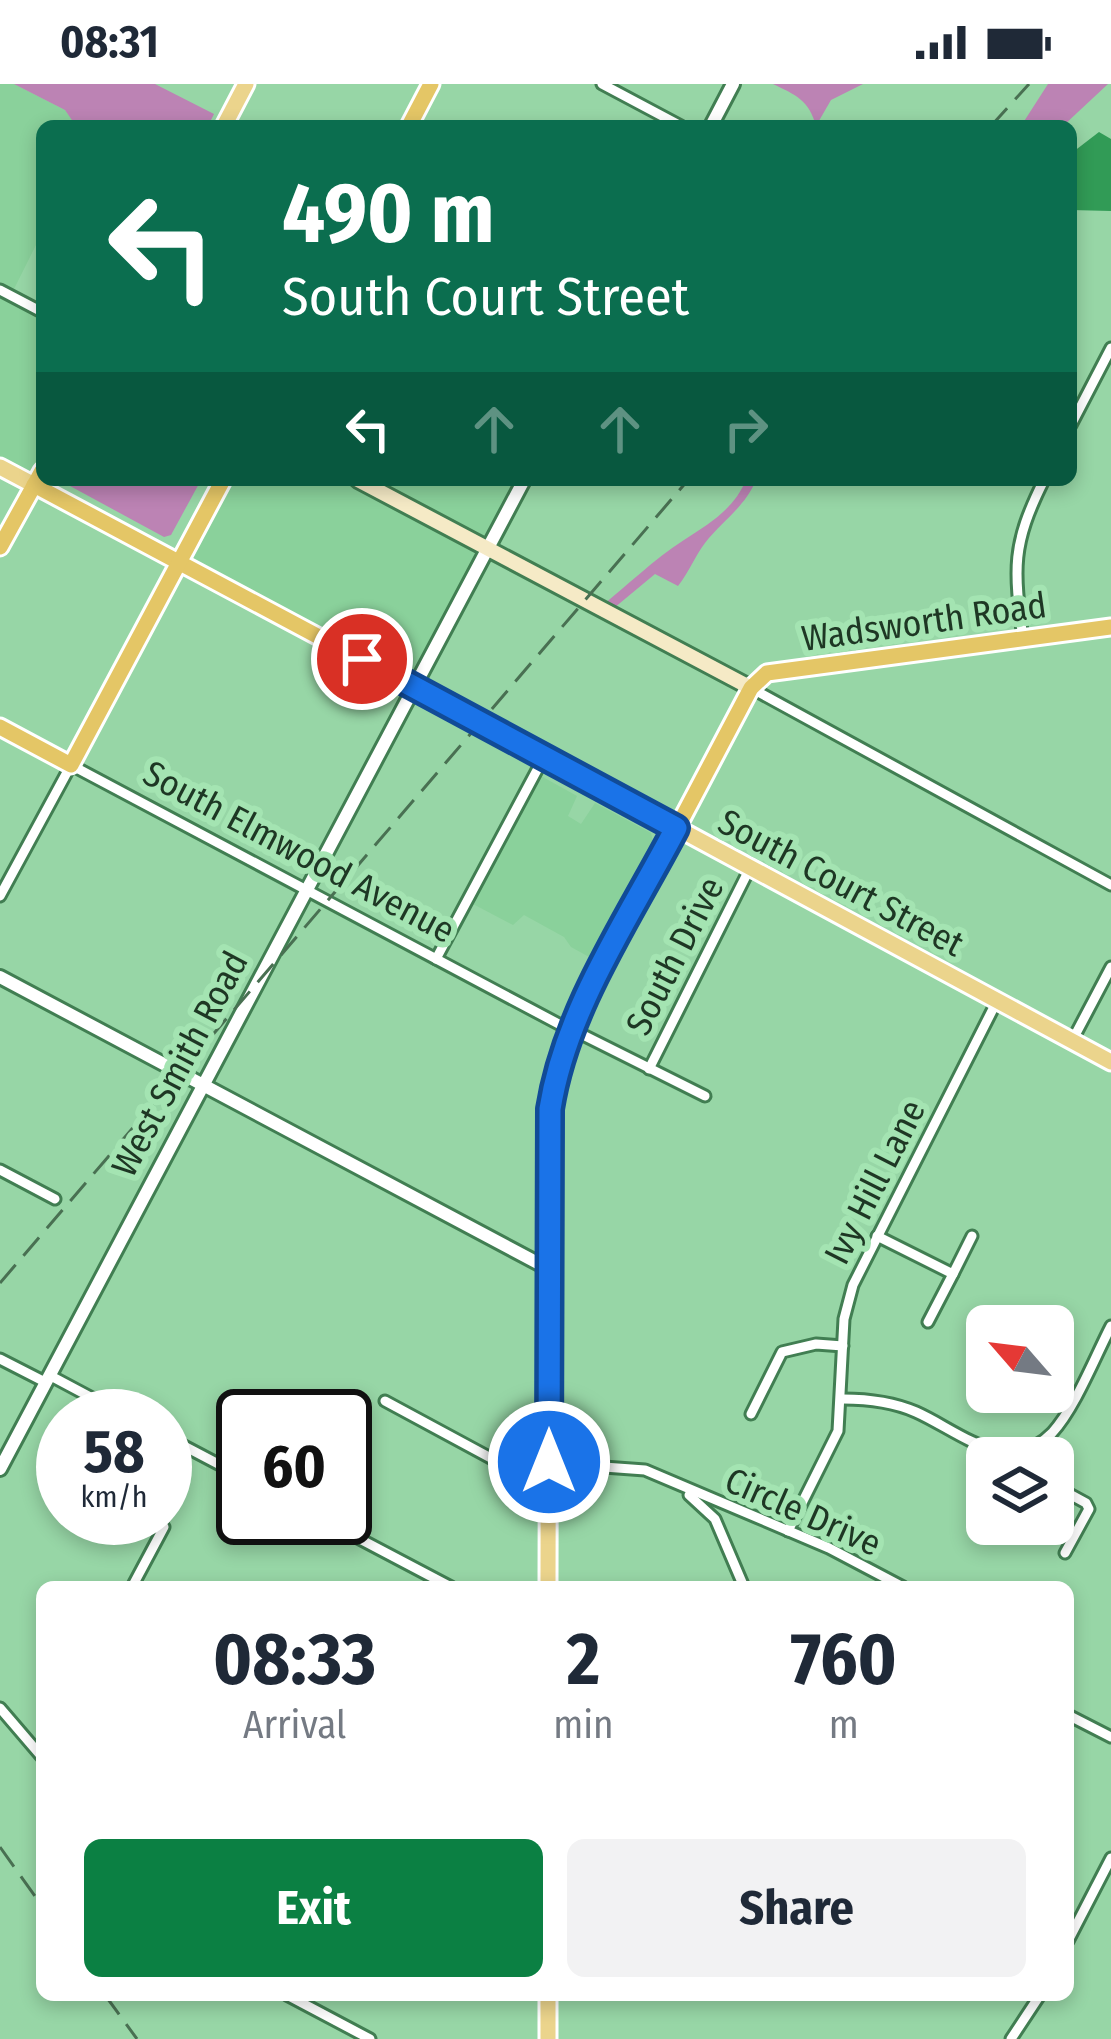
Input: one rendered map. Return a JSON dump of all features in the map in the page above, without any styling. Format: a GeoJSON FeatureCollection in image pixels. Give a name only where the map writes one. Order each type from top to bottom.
{"type":"FeatureCollection","features":[{"type":"Feature","properties":{"kind":"highway"},"geometry":{"type":"LineString","coordinates":[[412,120],[431,84]]}},
{"type":"Feature","properties":{"kind":"highway"},"geometry":{"type":"LineString","coordinates":[[0,548],[36,482]]}},
{"type":"Feature","properties":{"kind":"highway","name":"South Court Street"},"geometry":{"type":"LineString","coordinates":[[51,486],[179,562],[676,828]]}},
{"type":"Feature","properties":{"kind":"highway"},"geometry":{"type":"LineString","coordinates":[[71,765],[220,486]]}},
{"type":"Feature","properties":{"kind":"highway","name":"Wadsworth Road"},"geometry":{"type":"LineString","coordinates":[[751,688],[767,673],[1111,627]]}},
{"type":"Feature","properties":{"kind":"highway"},"geometry":{"type":"LineString","coordinates":[[676,828],[751,688]]}},
{"type":"Feature","properties":{"kind":"highway","name":"South Elmwood Avenue"},"geometry":{"type":"LineString","coordinates":[[0,727],[71,765]]}},
{"type":"Feature","properties":{"kind":"main road"},"geometry":{"type":"LineString","coordinates":[[227,120],[246,84]]}},
{"type":"Feature","properties":{"kind":"main road"},"geometry":{"type":"LineString","coordinates":[[0,466],[36,477]]}},
{"type":"Feature","properties":{"kind":"main road"},"geometry":{"type":"LineString","coordinates":[[369,486],[751,688]]}},
{"type":"Feature","properties":{"kind":"main road"},"geometry":{"type":"LineString","coordinates":[[548,1581],[550,1109],[570,1029],[676,828]]}},
{"type":"Feature","properties":{"kind":"main road","name":"South Court Street"},"geometry":{"type":"LineString","coordinates":[[676,828],[1111,1062]]}},
{"type":"Feature","properties":{"kind":"main road"},"geometry":{"type":"LineString","coordinates":[[548,2001],[548,2039]]}},
{"type":"Feature","properties":{"kind":"street"},"geometry":{"type":"LineString","coordinates":[[602,84],[670,120]]}},
{"type":"Feature","properties":{"kind":"street"},"geometry":{"type":"LineString","coordinates":[[714,120],[733,84]]}},
{"type":"Feature","properties":{"kind":"street"},"geometry":{"type":"LineString","coordinates":[[0,290],[36,309]]}},
{"type":"Feature","properties":{"kind":"street"},"geometry":{"type":"LineString","coordinates":[[1077,413],[1111,348]]}},
{"type":"Feature","properties":{"kind":"street","name":"West Smith Road"},"geometry":{"type":"LineString","coordinates":[[0,1469],[521,486]]}},
{"type":"Feature","properties":{"kind":"street"},"geometry":{"type":"LineString","coordinates":[[1024,639],[1014,570],[1016,545],[1041,486]]}},
{"type":"Feature","properties":{"kind":"street"},"geometry":{"type":"LineString","coordinates":[[751,688],[1111,885]]}},
{"type":"Feature","properties":{"kind":"street"},"geometry":{"type":"LineString","coordinates":[[436,959],[544,757]]}},
{"type":"Feature","properties":{"kind":"street"},"geometry":{"type":"LineString","coordinates":[[0,896],[71,765]]}},
{"type":"Feature","properties":{"kind":"street","name":"South Elmwood Avenue"},"geometry":{"type":"LineString","coordinates":[[71,765],[705,1096]]}},
{"type":"Feature","properties":{"kind":"street","name":"South Drive"},"geometry":{"type":"LineString","coordinates":[[649,1069],[750,868]]}},
{"type":"Feature","properties":{"kind":"street"},"geometry":{"type":"LineString","coordinates":[[1072,1041],[1111,968]]}},
{"type":"Feature","properties":{"kind":"street"},"geometry":{"type":"LineString","coordinates":[[0,977],[549,1269]]}},
{"type":"Feature","properties":{"kind":"street","name":"Ivy Hill Lane"},"geometry":{"type":"LineString","coordinates":[[788,1531],[833,1443],[843,1399],[848,1301],[998,1001]]}},
{"type":"Feature","properties":{"kind":"street"},"geometry":{"type":"LineString","coordinates":[[0,1170],[55,1199]]}},
{"type":"Feature","properties":{"kind":"street"},"geometry":{"type":"LineString","coordinates":[[878,1235],[953,1274]]}},
{"type":"Feature","properties":{"kind":"street"},"geometry":{"type":"LineString","coordinates":[[928,1322],[972,1236]]}},
{"type":"Feature","properties":{"kind":"street"},"geometry":{"type":"LineString","coordinates":[[1046,1437],[1059,1424],[1111,1326]]}},
{"type":"Feature","properties":{"kind":"street"},"geometry":{"type":"LineString","coordinates":[[752,1414],[782,1352],[804,1346],[843,1346]]}},
{"type":"Feature","properties":{"kind":"street"},"geometry":{"type":"LineString","coordinates":[[0,1359],[70,1389]]}},
{"type":"Feature","properties":{"kind":"street"},"geometry":{"type":"LineString","coordinates":[[843,1399],[902,1407],[966,1439]]}},
{"type":"Feature","properties":{"kind":"street"},"geometry":{"type":"LineString","coordinates":[[385,1401],[548,1489]]}},
{"type":"Feature","properties":{"kind":"street","name":"Circle Drive"},"geometry":{"type":"LineString","coordinates":[[549,1462],[645,1470],[891,1581]]}},
{"type":"Feature","properties":{"kind":"street","name":"Circle Drive"},"geometry":{"type":"LineString","coordinates":[[681,1487],[716,1520],[741,1581]]}},
{"type":"Feature","properties":{"kind":"street"},"geometry":{"type":"LineString","coordinates":[[1074,1496],[1089,1509],[1074,1536]]}},
{"type":"Feature","properties":{"kind":"street"},"geometry":{"type":"LineString","coordinates":[[135,1581],[154,1545]]}},
{"type":"Feature","properties":{"kind":"street"},"geometry":{"type":"LineString","coordinates":[[371,1545],[440,1581]]}},
{"type":"Feature","properties":{"kind":"street"},"geometry":{"type":"LineString","coordinates":[[1065,1553],[1069,1545]]}},
{"type":"Feature","properties":{"kind":"street"},"geometry":{"type":"LineString","coordinates":[[0,1708],[36,1750]]}},
{"type":"Feature","properties":{"kind":"street"},"geometry":{"type":"LineString","coordinates":[[1074,1717],[1111,1737]]}},
{"type":"Feature","properties":{"kind":"street"},"geometry":{"type":"LineString","coordinates":[[1074,1929],[1111,1858]]}},
{"type":"Feature","properties":{"kind":"street"},"geometry":{"type":"LineString","coordinates":[[298,2001],[370,2039]]}},
{"type":"Feature","properties":{"kind":"street"},"geometry":{"type":"LineString","coordinates":[[1012,2039],[1036,2001]]}},
{"type":"Feature","properties":{"kind":"shaded area"},"geometry":{"type":"Polygon","coordinates":[[[0,84],[14,84],[65,110],[72,120],[36,120],[36,245],[11,295],[36,309],[36,482],[34,485],[0,467],[0,84]]]}},
{"type":"Feature","properties":{"kind":"shaded area"},"geometry":{"type":"Polygon","coordinates":[[[14,84],[155,84],[214,114],[211,120],[72,120],[65,110],[14,84]]]}},
{"type":"Feature","properties":{"kind":"shaded area"},"geometry":{"type":"Polygon","coordinates":[[[773,84],[863,84],[831,100],[819,120],[814,120],[800,99],[773,84]]]}},
{"type":"Feature","properties":{"kind":"shaded area"},"geometry":{"type":"Polygon","coordinates":[[[1048,84],[1108,84],[1069,120],[1025,120],[1048,84]]]}},
{"type":"Feature","properties":{"kind":"shaded area"},"geometry":{"type":"Polygon","coordinates":[[[1099,132],[1111,139],[1111,211],[1077,210],[1077,149],[1099,132]]]}},
{"type":"Feature","properties":{"kind":"shaded area"},"geometry":{"type":"Polygon","coordinates":[[[70,486],[198,486],[171,535],[164,537],[70,486]]]}},
{"type":"Feature","properties":{"kind":"shaded area"},"geometry":{"type":"Polygon","coordinates":[[[220,486],[369,486],[379,491],[382,486],[521,486],[414,687],[179,562],[220,486]]]}},
{"type":"Feature","properties":{"kind":"shaded area"},"geometry":{"type":"Polygon","coordinates":[[[743,486],[753,486],[705,543],[678,586],[655,574],[608,613],[599,608],[720,515],[743,486]]]}},
{"type":"Feature","properties":{"kind":"shaded area"},"geometry":{"type":"Polygon","coordinates":[[[541,776],[577,796],[568,816],[581,824],[595,803],[651,833],[654,846],[591,958],[524,915],[513,925],[473,904],[541,776]]]}},
{"type":"Feature","properties":{"kind":"railway"},"geometry":{"type":"LineString","coordinates":[[996,120],[1029,84]]}},
{"type":"Feature","properties":{"kind":"railway"},"geometry":{"type":"LineString","coordinates":[[0,1283],[683,486]]}},
{"type":"Feature","properties":{"kind":"railway"},"geometry":{"type":"LineString","coordinates":[[0,1847],[36,1898]]}},
{"type":"Feature","properties":{"kind":"railway"},"geometry":{"type":"LineString","coordinates":[[109,2001],[137,2039]]}},
{"type":"Feature","properties":{"kind":"route"},"geometry":{"type":"LineString","coordinates":[[362,659],[676,828],[570,1030],[554,1085],[550,1109],[549,1462]]}}]}
